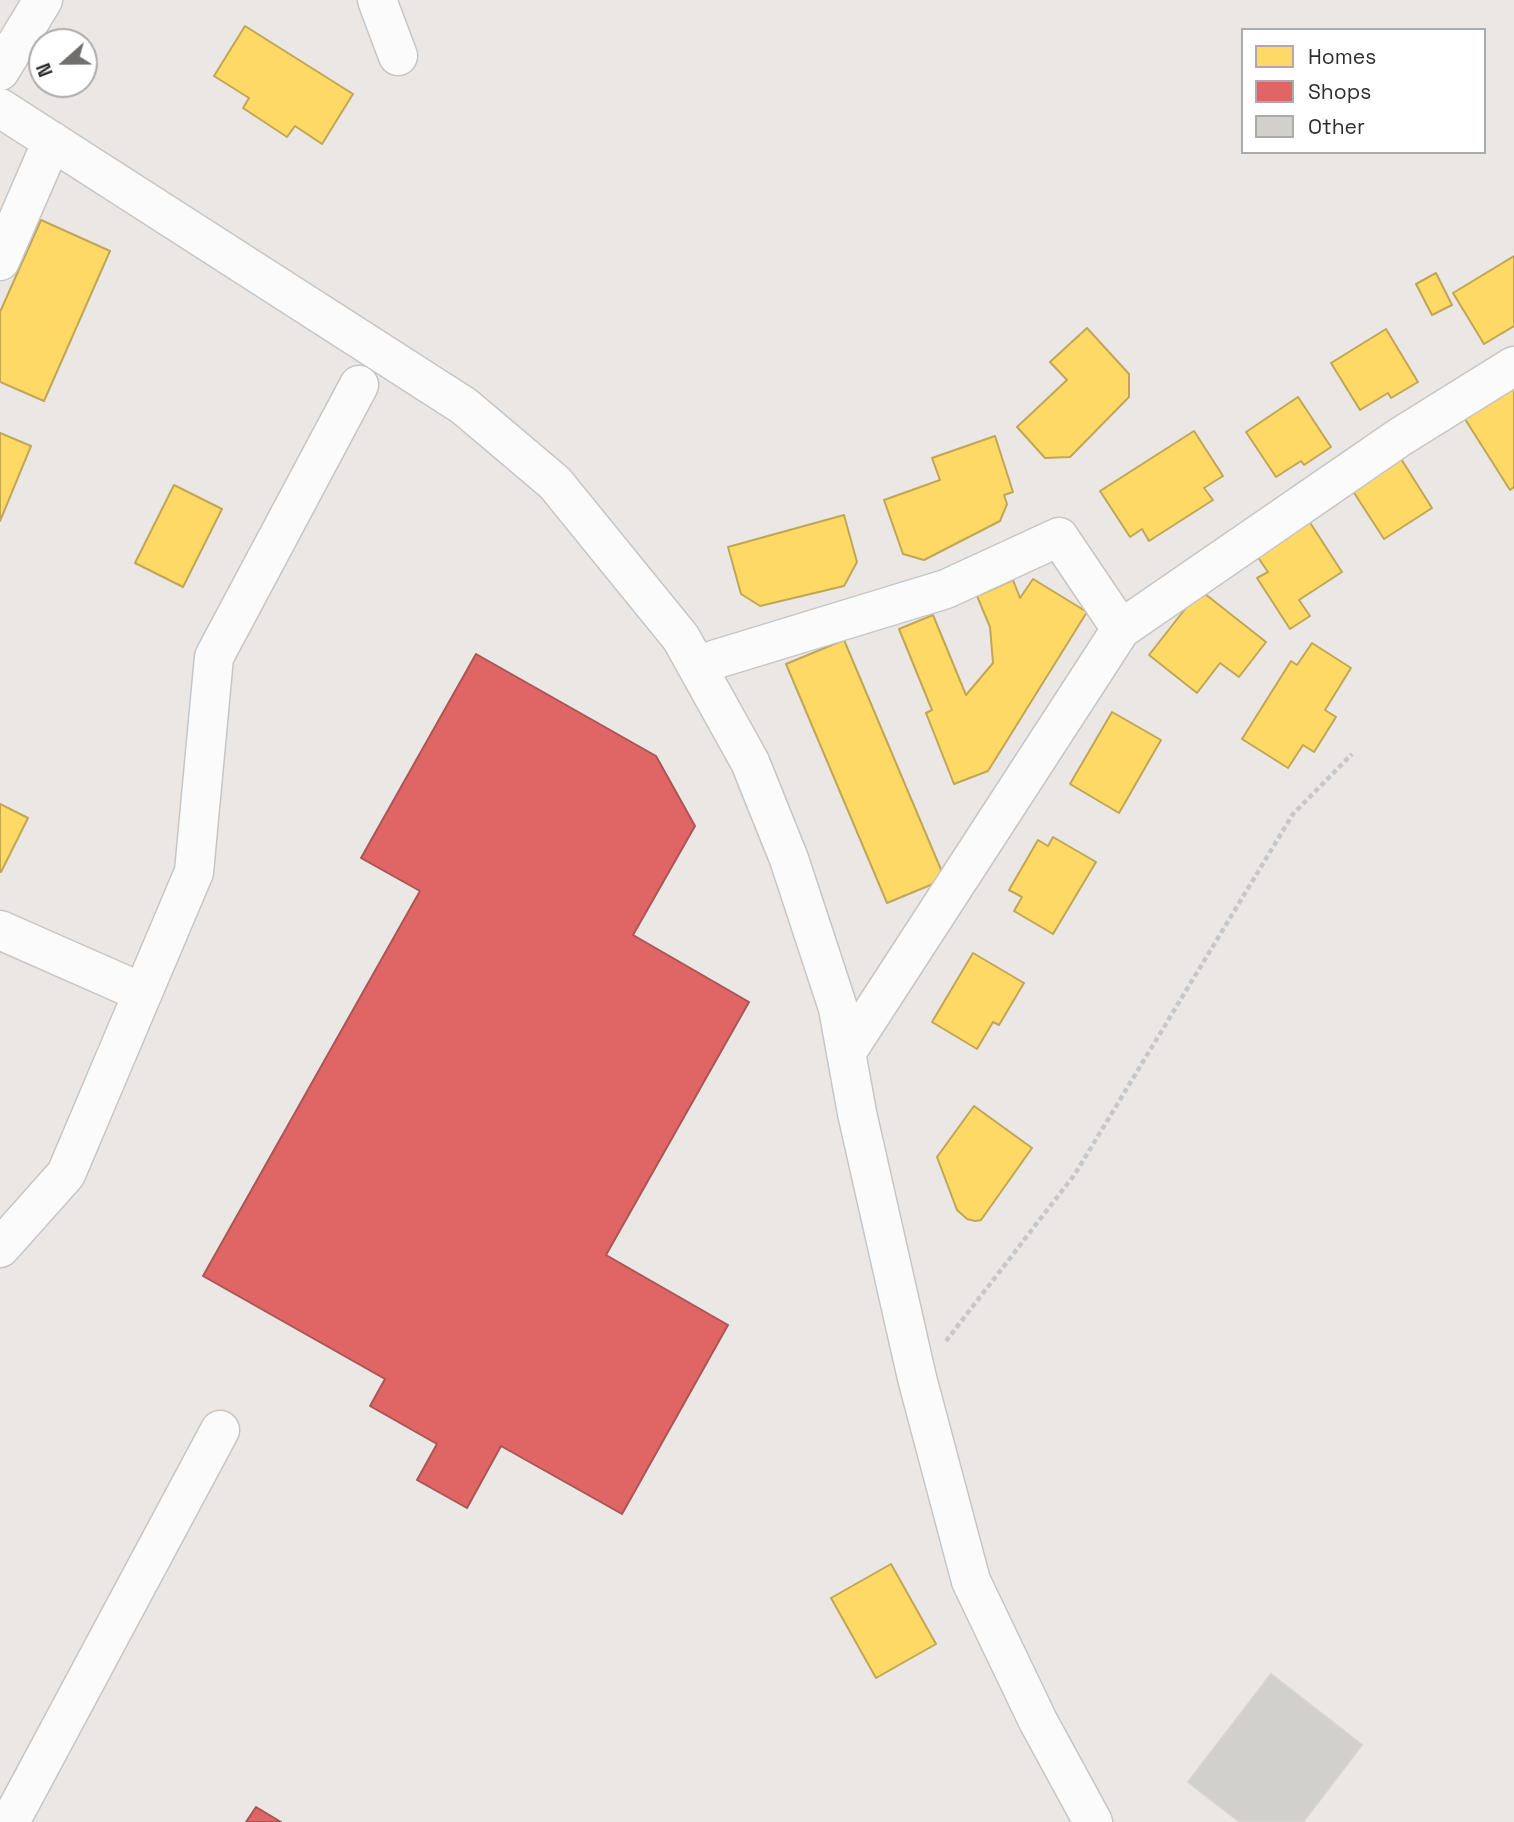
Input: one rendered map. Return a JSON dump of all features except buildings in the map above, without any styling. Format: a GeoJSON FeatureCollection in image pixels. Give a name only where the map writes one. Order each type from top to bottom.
{"type":"FeatureCollection","features":[{"type":"Feature","properties":{"kind":"street"},"geometry":{"type":"LineString","coordinates":[[0,71],[43,0]]}},
{"type":"Feature","properties":{"kind":"street"},"geometry":{"type":"LineString","coordinates":[[377,0],[398,56]]}},
{"type":"Feature","properties":{"kind":"street"},"geometry":{"type":"LineString","coordinates":[[0,108],[464,406],[555,483],[681,638],[750,762],[789,859],[838,1009],[857,1113],[917,1378],[971,1581],[1038,1721],[1093,1822]]}},
{"type":"Feature","properties":{"kind":"street"},"geometry":{"type":"LineString","coordinates":[[0,261],[52,141]]}},
{"type":"Feature","properties":{"kind":"street"},"geometry":{"type":"LineString","coordinates":[[846,1053],[1121,629],[1400,437],[1514,366]]}},
{"type":"Feature","properties":{"kind":"street"},"geometry":{"type":"LineString","coordinates":[[0,1248],[66,1174],[194,872],[214,657],[359,385]]}},
{"type":"Feature","properties":{"kind":"street"},"geometry":{"type":"LineString","coordinates":[[697,665],[946,589],[1059,537],[1121,629]]}},
{"type":"Feature","properties":{"kind":"street"},"geometry":{"type":"LineString","coordinates":[[0,930],[143,993]]}},
{"type":"Feature","properties":{"kind":"street"},"geometry":{"type":"LineString","coordinates":[[10,1822],[220,1430]]}},
{"type":"Feature","properties":{"kind":"path"},"geometry":{"type":"LineString","coordinates":[[917,1378],[1075,1174],[1293,814],[1352,754]]}}]}
